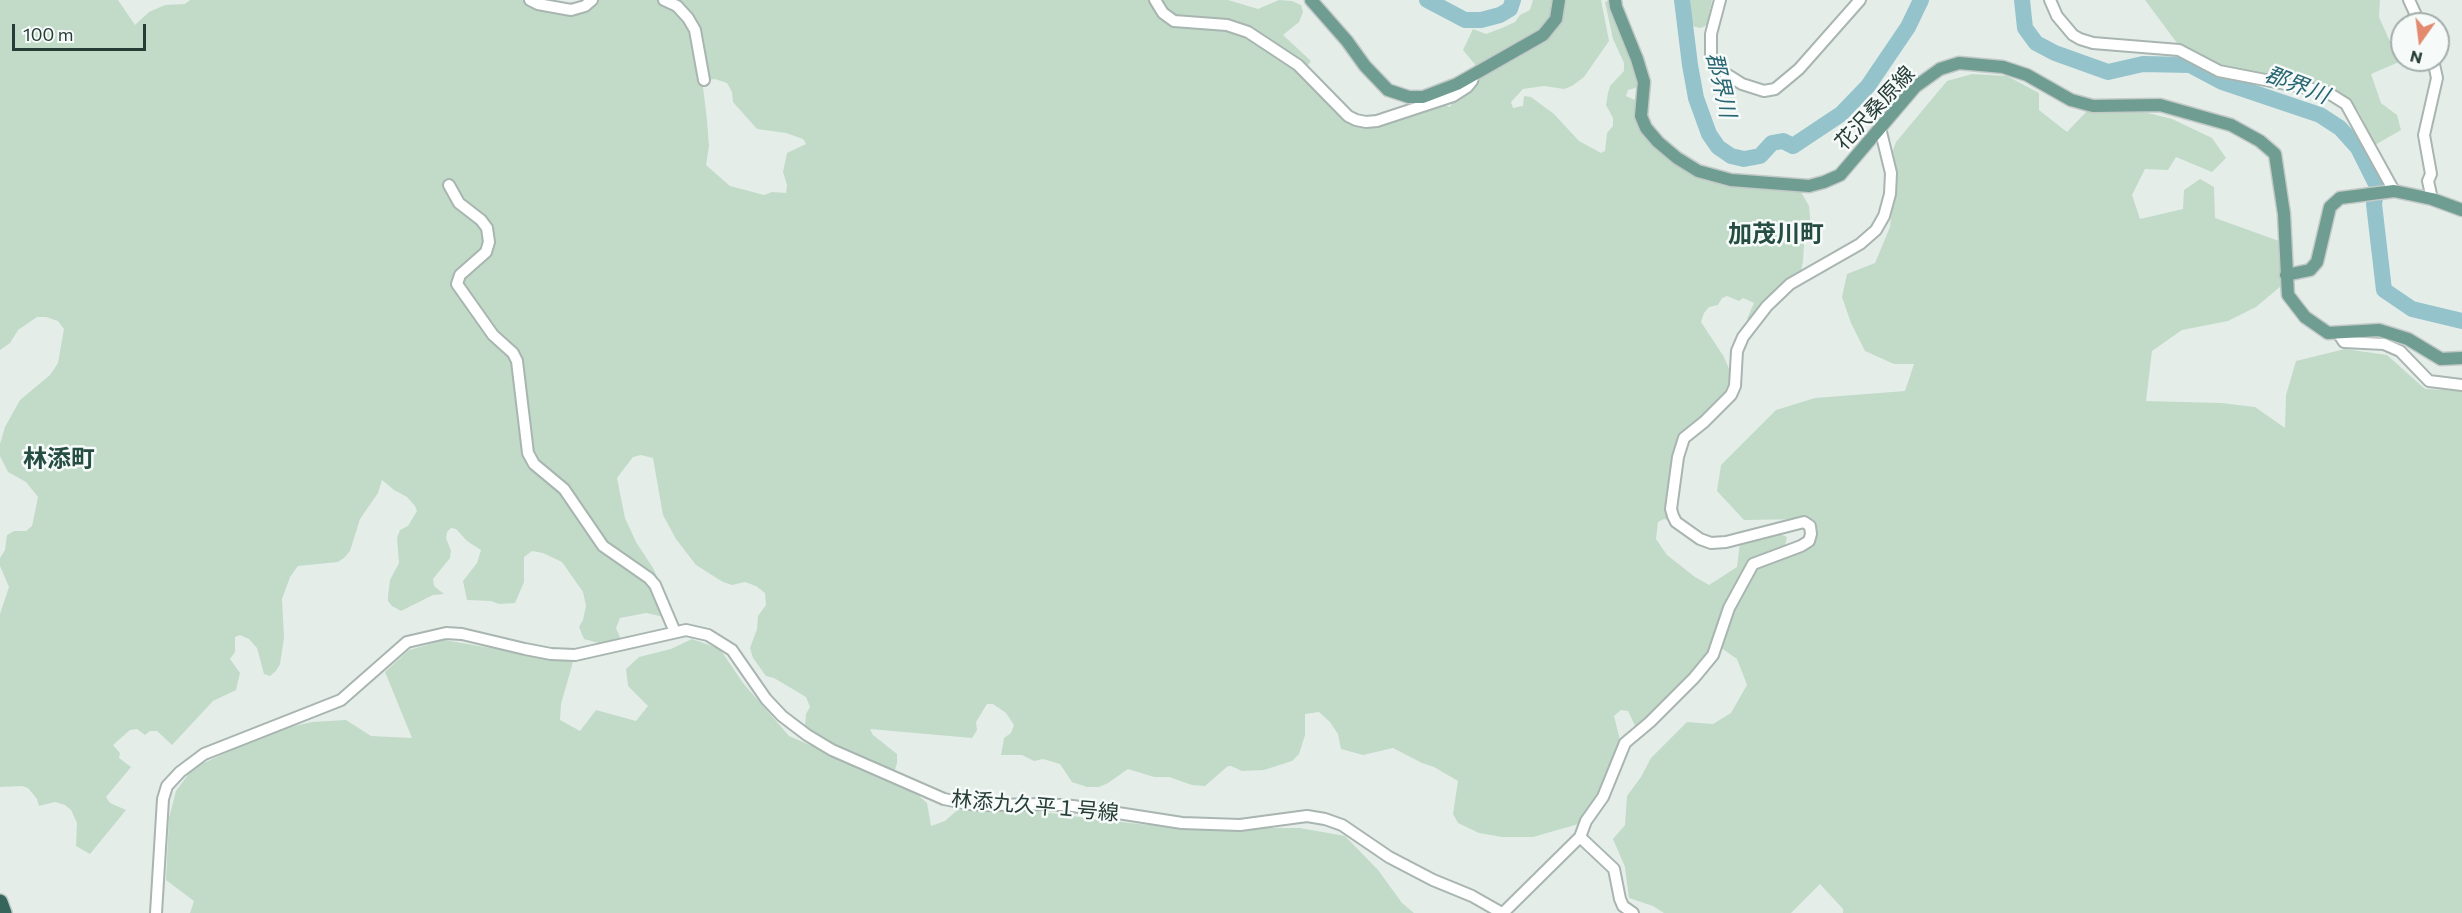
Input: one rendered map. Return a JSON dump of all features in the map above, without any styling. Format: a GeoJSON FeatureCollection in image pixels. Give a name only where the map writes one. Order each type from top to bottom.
{"type":"FeatureCollection","features":[{"type":"Feature","properties":{"kind":"highway"},"geometry":{"type":"LineString","coordinates":[[0,902],[4,913]]}},
{"type":"Feature","properties":{"kind":"main road"},"geometry":{"type":"LineString","coordinates":[[1311,0],[1378,81],[1396,94],[1423,97],[1439,92],[1474,74],[1543,35],[1556,19],[1559,0]]}},
{"type":"Feature","properties":{"kind":"main road","name":"花沢桑原線"},"geometry":{"type":"LineString","coordinates":[[1615,0],[1644,82],[1641,116],[1646,128],[1677,158],[1698,171],[1752,183],[1809,186],[1824,182],[1840,175],[1915,87],[1940,69],[1959,63],[2003,67],[2027,75],[2071,100],[2093,106],[2160,105],[2231,125],[2260,141],[2275,154],[2284,214],[2286,275]]}},
{"type":"Feature","properties":{"kind":"main road"},"geometry":{"type":"LineString","coordinates":[[2462,210],[2432,199],[2391,192],[2349,195],[2340,198],[2330,207],[2317,262],[2310,270],[2286,275],[2288,295],[2305,317],[2328,333],[2379,330],[2408,339],[2441,359],[2462,358]]}},
{"type":"Feature","properties":{"kind":"street"},"geometry":{"type":"LineString","coordinates":[[530,0],[538,4],[571,10],[585,6],[592,0]]}},
{"type":"Feature","properties":{"kind":"street"},"geometry":{"type":"LineString","coordinates":[[664,0],[677,6],[695,30],[704,80]]}},
{"type":"Feature","properties":{"kind":"street"},"geometry":{"type":"LineString","coordinates":[[1155,0],[1163,13],[1174,21],[1227,25],[1248,32],[1298,65],[1356,120],[1377,121],[1454,96],[1467,87],[1474,74]]}},
{"type":"Feature","properties":{"kind":"street"},"geometry":{"type":"LineString","coordinates":[[1720,0],[1711,34],[1711,55],[1723,72],[1742,84],[1764,91],[1775,89],[1799,69],[1860,0]]}},
{"type":"Feature","properties":{"kind":"street"},"geometry":{"type":"LineString","coordinates":[[2050,0],[2057,16],[2073,35],[2080,39],[2093,43],[2179,50],[2219,71],[2327,92],[2346,104],[2391,192]]}},
{"type":"Feature","properties":{"kind":"street"},"geometry":{"type":"LineString","coordinates":[[2432,199],[2428,181],[2431,174],[2424,135],[2437,78],[2436,72]]}},
{"type":"Feature","properties":{"kind":"street"},"geometry":{"type":"LineString","coordinates":[[1502,913],[1580,837],[1586,821],[1603,797],[1625,743],[1679,693],[1713,655],[1729,608],[1753,564],[1809,541],[1810,526],[1804,522],[1726,542],[1711,543],[1700,539],[1676,522],[1671,509],[1679,447],[1684,438],[1731,395],[1735,386],[1737,351],[1743,337],[1780,292],[1860,244],[1880,223],[1890,194],[1892,173],[1880,128]]}},
{"type":"Feature","properties":{"kind":"street"},"geometry":{"type":"LineString","coordinates":[[449,185],[459,203],[482,220],[487,228],[489,242],[486,252],[460,275],[457,284],[493,335],[513,353],[517,361],[528,453],[534,464],[564,489],[603,546],[649,578],[655,585],[675,632]]}},
{"type":"Feature","properties":{"kind":"street"},"geometry":{"type":"LineString","coordinates":[[2338,333],[2344,342],[2384,344],[2400,351],[2429,381],[2462,385]]}},
{"type":"Feature","properties":{"kind":"street","name":"林添九久平１号線"},"geometry":{"type":"LineString","coordinates":[[156,913],[163,799],[166,786],[189,763],[219,747],[341,700],[407,642],[446,633],[462,634],[525,650],[575,655],[675,632],[698,631],[721,641],[732,650],[766,699],[782,716],[807,735],[832,750],[944,799],[978,805],[1072,806],[1182,823],[1240,825],[1307,816],[1325,819],[1342,825],[1398,862],[1472,896],[1502,913]]}},
{"type":"Feature","properties":{"kind":"street"},"geometry":{"type":"LineString","coordinates":[[1580,837],[1614,869],[1623,906],[1633,913]]}},
{"type":"Feature","properties":{"kind":"green space"},"geometry":{"type":"Polygon","coordinates":[[[0,0],[118,0],[135,25],[149,12],[165,5],[185,4],[190,0],[526,0],[541,7],[575,12],[586,8],[595,0],[658,0],[678,10],[693,30],[707,120],[709,146],[706,165],[730,186],[764,195],[772,192],[786,193],[787,185],[783,172],[787,153],[806,144],[803,139],[786,133],[757,129],[733,102],[732,92],[727,83],[715,79],[707,80],[700,40],[693,21],[679,5],[668,0],[1152,0],[1160,14],[1177,24],[1218,26],[1248,35],[1297,67],[1344,115],[1353,121],[1370,125],[1443,104],[1450,107],[1454,99],[1464,94],[1480,76],[1545,38],[1554,29],[1562,12],[1563,0],[1601,0],[1609,41],[1584,77],[1564,89],[1544,86],[1523,89],[1511,102],[1513,108],[1523,106],[1524,96],[1531,97],[1554,114],[1579,141],[1601,153],[1605,151],[1607,133],[1613,126],[1613,118],[1606,105],[1608,93],[1610,86],[1624,71],[1624,63],[1613,39],[1605,2],[1612,0],[1641,82],[1635,88],[1628,90],[1626,96],[1637,101],[1637,116],[1641,126],[1660,149],[1695,173],[1751,187],[1800,190],[1809,206],[1811,226],[1804,244],[1800,276],[1778,290],[1750,321],[1747,319],[1754,303],[1743,298],[1739,301],[1727,296],[1722,298],[1718,305],[1709,307],[1704,313],[1701,322],[1724,357],[1733,378],[1732,385],[1723,399],[1677,444],[1670,514],[1668,520],[1658,522],[1656,539],[1667,555],[1709,585],[1737,567],[1740,542],[1773,531],[1787,537],[1785,546],[1757,556],[1748,565],[1726,602],[1714,644],[1699,668],[1636,728],[1628,711],[1621,710],[1614,716],[1621,744],[1616,753],[1605,797],[1590,818],[1582,823],[1533,837],[1502,837],[1479,833],[1458,823],[1453,814],[1458,781],[1393,748],[1363,755],[1341,749],[1338,734],[1319,712],[1305,714],[1305,735],[1299,754],[1292,761],[1264,770],[1242,771],[1228,766],[1205,786],[1192,785],[1169,777],[1154,777],[1128,769],[1099,787],[1087,787],[1072,782],[1060,764],[1043,759],[1034,761],[1022,755],[1001,755],[1004,738],[1011,733],[1014,725],[1006,713],[993,704],[987,704],[976,722],[977,730],[972,738],[870,729],[873,735],[897,754],[894,773],[832,746],[809,732],[805,726],[806,714],[810,707],[806,697],[774,678],[766,676],[753,658],[750,648],[757,629],[758,616],[766,605],[765,593],[745,582],[732,585],[723,582],[696,565],[676,539],[663,515],[653,458],[641,455],[633,457],[617,478],[625,518],[636,542],[653,568],[671,613],[660,616],[646,613],[620,618],[616,628],[620,637],[617,642],[606,645],[584,639],[579,627],[586,606],[583,592],[562,562],[543,553],[532,551],[524,557],[524,582],[515,603],[499,604],[491,601],[467,600],[463,581],[477,563],[481,550],[467,541],[456,529],[451,528],[446,538],[451,551],[450,558],[433,579],[434,586],[444,594],[433,595],[401,611],[392,606],[388,601],[388,596],[390,580],[399,563],[397,538],[400,530],[408,526],[417,511],[407,497],[382,480],[378,493],[360,519],[350,551],[344,558],[338,562],[298,566],[290,577],[282,599],[284,638],[280,664],[276,671],[270,676],[264,674],[257,648],[249,639],[240,635],[235,637],[235,652],[230,659],[240,673],[236,690],[213,701],[172,745],[157,731],[150,731],[145,735],[137,729],[130,730],[113,745],[120,753],[119,758],[131,767],[106,797],[110,803],[126,810],[90,854],[76,846],[77,823],[71,810],[65,805],[55,802],[39,806],[37,799],[28,788],[0,787],[0,614],[9,587],[0,566],[0,558],[5,550],[7,535],[14,531],[26,531],[32,526],[38,497],[26,482],[8,472],[0,456],[0,444],[5,427],[20,400],[50,375],[58,363],[64,329],[58,321],[37,317],[18,330],[10,343],[0,350],[0,0]]]}},
{"type":"Feature","properties":{"kind":"green space"},"geometry":{"type":"Polygon","coordinates":[[[1157,0],[1228,0],[1258,9],[1279,0],[1292,1],[1301,5],[1303,12],[1299,22],[1283,35],[1311,61],[1308,65],[1300,64],[1250,31],[1173,18],[1157,0]]]}},
{"type":"Feature","properties":{"kind":"green space"},"geometry":{"type":"Polygon","coordinates":[[[1533,0],[1555,0],[1553,17],[1535,36],[1478,68],[1463,50],[1473,29],[1486,34],[1515,22],[1520,15],[1530,10],[1533,0]]]}},
{"type":"Feature","properties":{"kind":"green space"},"geometry":{"type":"Polygon","coordinates":[[[1689,0],[1712,0],[1707,25],[1701,28],[1695,27],[1689,21],[1686,11],[1689,0]]]}},
{"type":"Feature","properties":{"kind":"green space"},"geometry":{"type":"Polygon","coordinates":[[[2145,0],[2380,0],[2379,17],[2390,42],[2390,66],[2371,74],[2381,103],[2397,115],[2401,130],[2375,145],[2359,112],[2342,93],[2295,79],[2231,70],[2213,64],[2177,43],[2145,0]]]}},
{"type":"Feature","properties":{"kind":"green space"},"geometry":{"type":"Polygon","coordinates":[[[1972,74],[2007,76],[2039,93],[2039,110],[2067,132],[2089,109],[2136,110],[2172,119],[2212,138],[2226,158],[2212,172],[2176,157],[2168,170],[2145,169],[2132,195],[2140,219],[2183,209],[2184,190],[2200,179],[2214,187],[2215,218],[2279,241],[2281,286],[2256,307],[2228,321],[2182,330],[2152,351],[2146,401],[2221,403],[2255,407],[2285,428],[2286,395],[2296,361],[2345,349],[2387,355],[2425,389],[2462,391],[2462,913],[1843,913],[1843,909],[1820,884],[1791,913],[1664,913],[1653,906],[1629,898],[1625,867],[1613,839],[1625,825],[1627,796],[1651,758],[1687,722],[1713,724],[1731,713],[1747,685],[1737,659],[1720,647],[1732,605],[1755,569],[1815,538],[1816,529],[1807,519],[1744,520],[1717,491],[1721,465],[1776,410],[1815,398],[1905,391],[1914,364],[1894,364],[1865,351],[1851,323],[1842,297],[1847,274],[1875,263],[1890,227],[1893,199],[1884,174],[1896,142],[1947,81],[1972,74]]]}},
{"type":"Feature","properties":{"kind":"green space"},"geometry":{"type":"Polygon","coordinates":[[[692,639],[720,649],[743,683],[789,736],[910,788],[927,803],[931,826],[945,821],[963,805],[1021,809],[1179,828],[1300,828],[1345,836],[1378,870],[1402,903],[1414,913],[190,913],[194,901],[166,880],[169,818],[176,791],[193,768],[273,731],[312,722],[346,720],[371,736],[412,738],[385,672],[409,650],[444,640],[573,662],[561,704],[560,720],[580,731],[596,710],[636,721],[648,706],[628,686],[626,669],[639,657],[671,649],[692,639]]]}},
{"type":"Feature","properties":{"kind":"waterway","name":"郡界川"},"geometry":{"type":"LineString","coordinates":[[1427,0],[1465,20],[1481,20],[1500,15],[1510,9],[1513,0]]}},
{"type":"Feature","properties":{"kind":"waterway","name":"郡界川"},"geometry":{"type":"LineString","coordinates":[[1682,0],[1696,98],[1709,134],[1718,147],[1731,156],[1744,159],[1760,156],[1772,143],[1783,141],[1793,146],[1841,114],[1868,86],[1908,27],[1921,0]]}},
{"type":"Feature","properties":{"kind":"waterway","name":"郡界川"},"geometry":{"type":"LineString","coordinates":[[2022,0],[2025,28],[2036,43],[2055,53],[2108,72],[2143,64],[2190,65],[2222,82],[2320,115],[2340,128],[2358,148],[2377,186],[2374,204],[2384,290],[2412,309],[2462,321]]}},
{"type":"Feature","properties":{"kind":"district","name":"加茂川町"},"geometry":{"type":"Point","coordinates":[1776,234]}},
{"type":"Feature","properties":{"kind":"district","name":"林添町"},"geometry":{"type":"Point","coordinates":[59,459]}}]}
